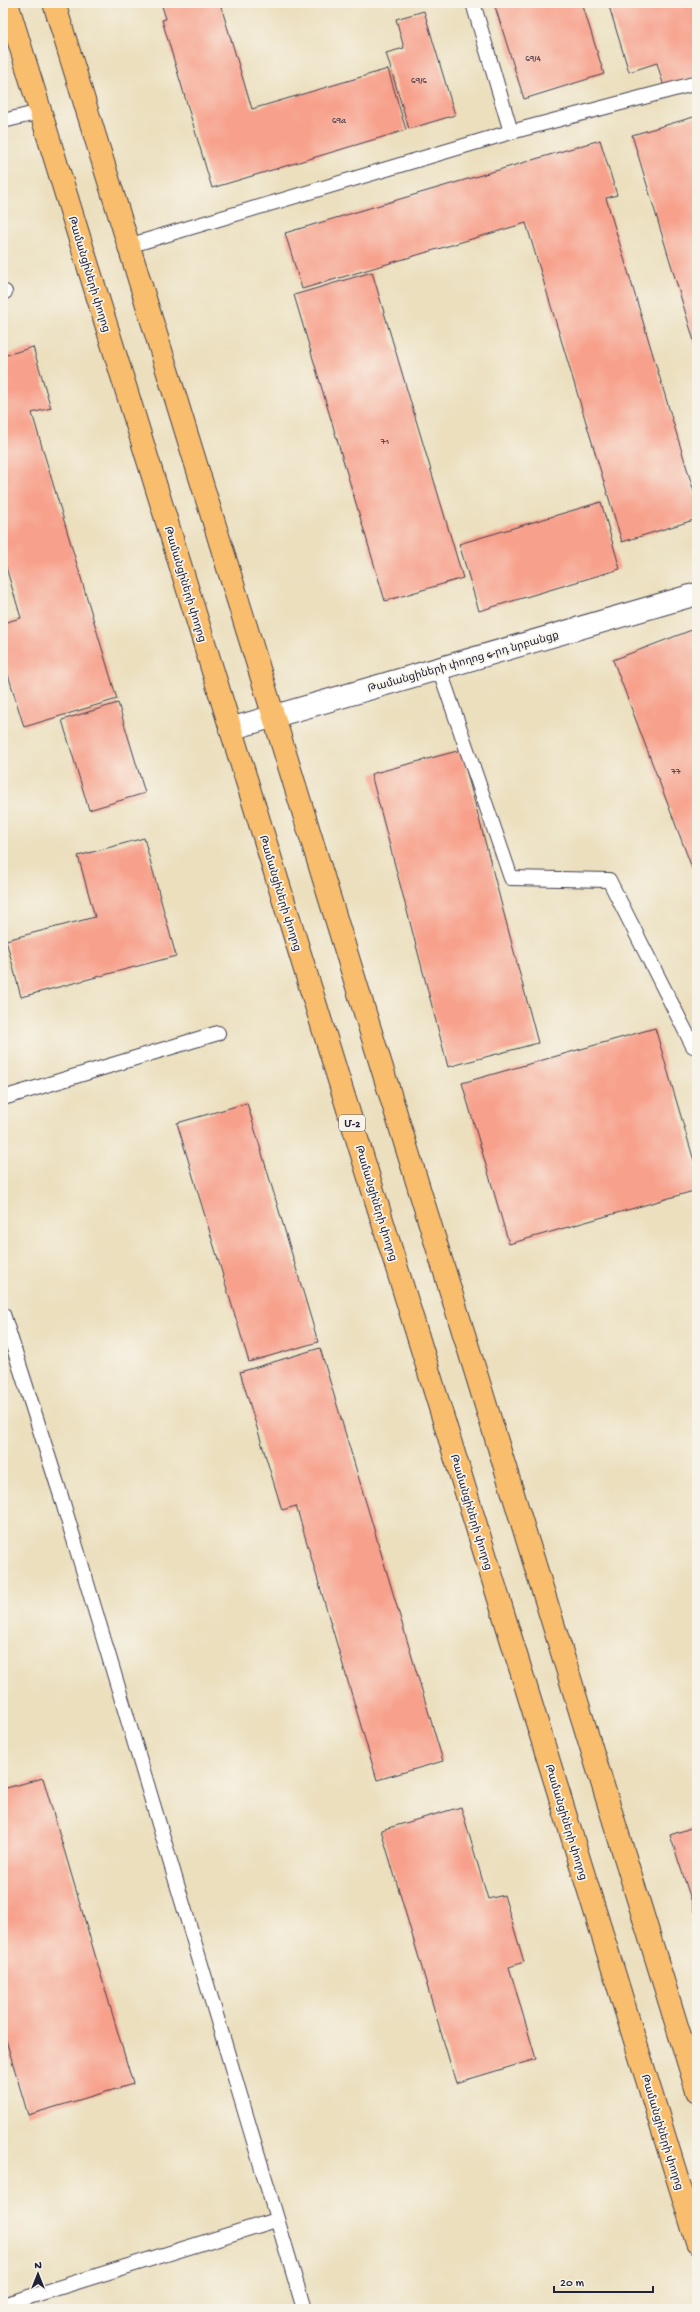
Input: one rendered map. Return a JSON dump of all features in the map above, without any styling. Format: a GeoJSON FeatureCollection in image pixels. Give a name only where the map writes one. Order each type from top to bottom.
{"type":"FeatureCollection","features":[{"type":"Feature","properties":{"kind":"main road","name":"Թամանցիների փողոց"},"geometry":{"type":"LineString","coordinates":[[7,3],[697,2242]]}},
{"type":"Feature","properties":{"kind":"main road"},"geometry":{"type":"LineString","coordinates":[[54,3],[697,2091]]}},
{"type":"Feature","properties":{"kind":"street","name":"Թամանցիների փողոց 6-րդ նրբանցք"},"geometry":{"type":"LineString","coordinates":[[230,729],[697,594]]}},
{"type":"Feature","properties":{"kind":"lane"},"geometry":{"type":"LineString","coordinates":[[473,3],[511,132]]}},
{"type":"Feature","properties":{"kind":"lane"},"geometry":{"type":"LineString","coordinates":[[128,246],[511,132],[697,83]]}},
{"type":"Feature","properties":{"kind":"lane"},"geometry":{"type":"LineString","coordinates":[[3,122],[40,112]]}},
{"type":"Feature","properties":{"kind":"lane"},"geometry":{"type":"LineString","coordinates":[[439,668],[511,878],[609,880],[693,1046],[697,1044]]}},
{"type":"Feature","properties":{"kind":"lane"},"geometry":{"type":"LineString","coordinates":[[3,1098],[218,1033]]}},
{"type":"Feature","properties":{"kind":"lane"},"geometry":{"type":"LineString","coordinates":[[3,1314],[60,1493],[276,2220],[304,2309]]}},
{"type":"Feature","properties":{"kind":"lane"},"geometry":{"type":"LineString","coordinates":[[3,2305],[276,2220]]}},
{"type":"Feature","properties":{"kind":"building"},"geometry":{"type":"Polygon","coordinates":[[[161,3],[220,3],[252,109],[388,69],[406,130],[212,188],[162,20],[166,19],[161,3]]]}},
{"type":"Feature","properties":{"kind":"building"},"geometry":{"type":"Polygon","coordinates":[[[494,3],[582,3],[604,74],[524,99],[494,3]]]}},
{"type":"Feature","properties":{"kind":"building"},"geometry":{"type":"Polygon","coordinates":[[[608,3],[697,3],[697,77],[664,87],[657,63],[629,72],[608,3]]]}},
{"type":"Feature","properties":{"kind":"building"},"geometry":{"type":"Polygon","coordinates":[[[424,11],[455,115],[409,129],[386,53],[404,48],[396,19],[424,11]]]}},
{"type":"Feature","properties":{"kind":"building"},"geometry":{"type":"Polygon","coordinates":[[[697,116],[697,351],[632,135],[697,116]]]}},
{"type":"Feature","properties":{"kind":"building"},"geometry":{"type":"Polygon","coordinates":[[[600,140],[617,195],[606,198],[697,502],[697,519],[622,542],[526,223],[302,289],[285,233],[600,140]]]}},
{"type":"Feature","properties":{"kind":"building"},"geometry":{"type":"Polygon","coordinates":[[[372,272],[463,578],[385,601],[294,295],[372,272]]]}},
{"type":"Feature","properties":{"kind":"building"},"geometry":{"type":"Polygon","coordinates":[[[33,347],[51,408],[32,413],[117,699],[24,727],[3,658],[3,623],[21,618],[3,557],[3,356],[33,347]]]}},
{"type":"Feature","properties":{"kind":"building"},"geometry":{"type":"Polygon","coordinates":[[[601,502],[620,569],[479,611],[459,544],[601,502]]]}},
{"type":"Feature","properties":{"kind":"building"},"geometry":{"type":"Polygon","coordinates":[[[697,628],[697,881],[613,660],[697,628]]]}},
{"type":"Feature","properties":{"kind":"building"},"geometry":{"type":"Polygon","coordinates":[[[118,703],[145,793],[89,810],[62,720],[118,703]]]}},
{"type":"Feature","properties":{"kind":"building"},"geometry":{"type":"Polygon","coordinates":[[[461,750],[538,1043],[448,1067],[371,774],[461,750]]]}},
{"type":"Feature","properties":{"kind":"building"},"geometry":{"type":"Polygon","coordinates":[[[144,838],[176,956],[21,997],[6,940],[95,917],[78,856],[144,838]]]}},
{"type":"Feature","properties":{"kind":"building"},"geometry":{"type":"Polygon","coordinates":[[[655,1028],[697,1171],[697,1190],[509,1244],[462,1083],[655,1028]]]}},
{"type":"Feature","properties":{"kind":"building"},"geometry":{"type":"Polygon","coordinates":[[[247,1103],[318,1342],[249,1362],[177,1123],[247,1103]]]}},
{"type":"Feature","properties":{"kind":"building"},"geometry":{"type":"Polygon","coordinates":[[[320,1348],[443,1761],[377,1780],[296,1506],[282,1510],[240,1372],[320,1348]]]}},
{"type":"Feature","properties":{"kind":"building"},"geometry":{"type":"Polygon","coordinates":[[[43,1778],[133,2084],[28,2115],[3,2030],[3,1789],[43,1778]]]}},
{"type":"Feature","properties":{"kind":"building"},"geometry":{"type":"Polygon","coordinates":[[[461,1807],[488,1899],[504,1895],[524,1962],[509,1967],[536,2059],[456,2083],[381,1830],[461,1807]]]}},
{"type":"Feature","properties":{"kind":"building"},"geometry":{"type":"Polygon","coordinates":[[[697,1826],[697,1918],[670,1835],[697,1826]]]}}]}
